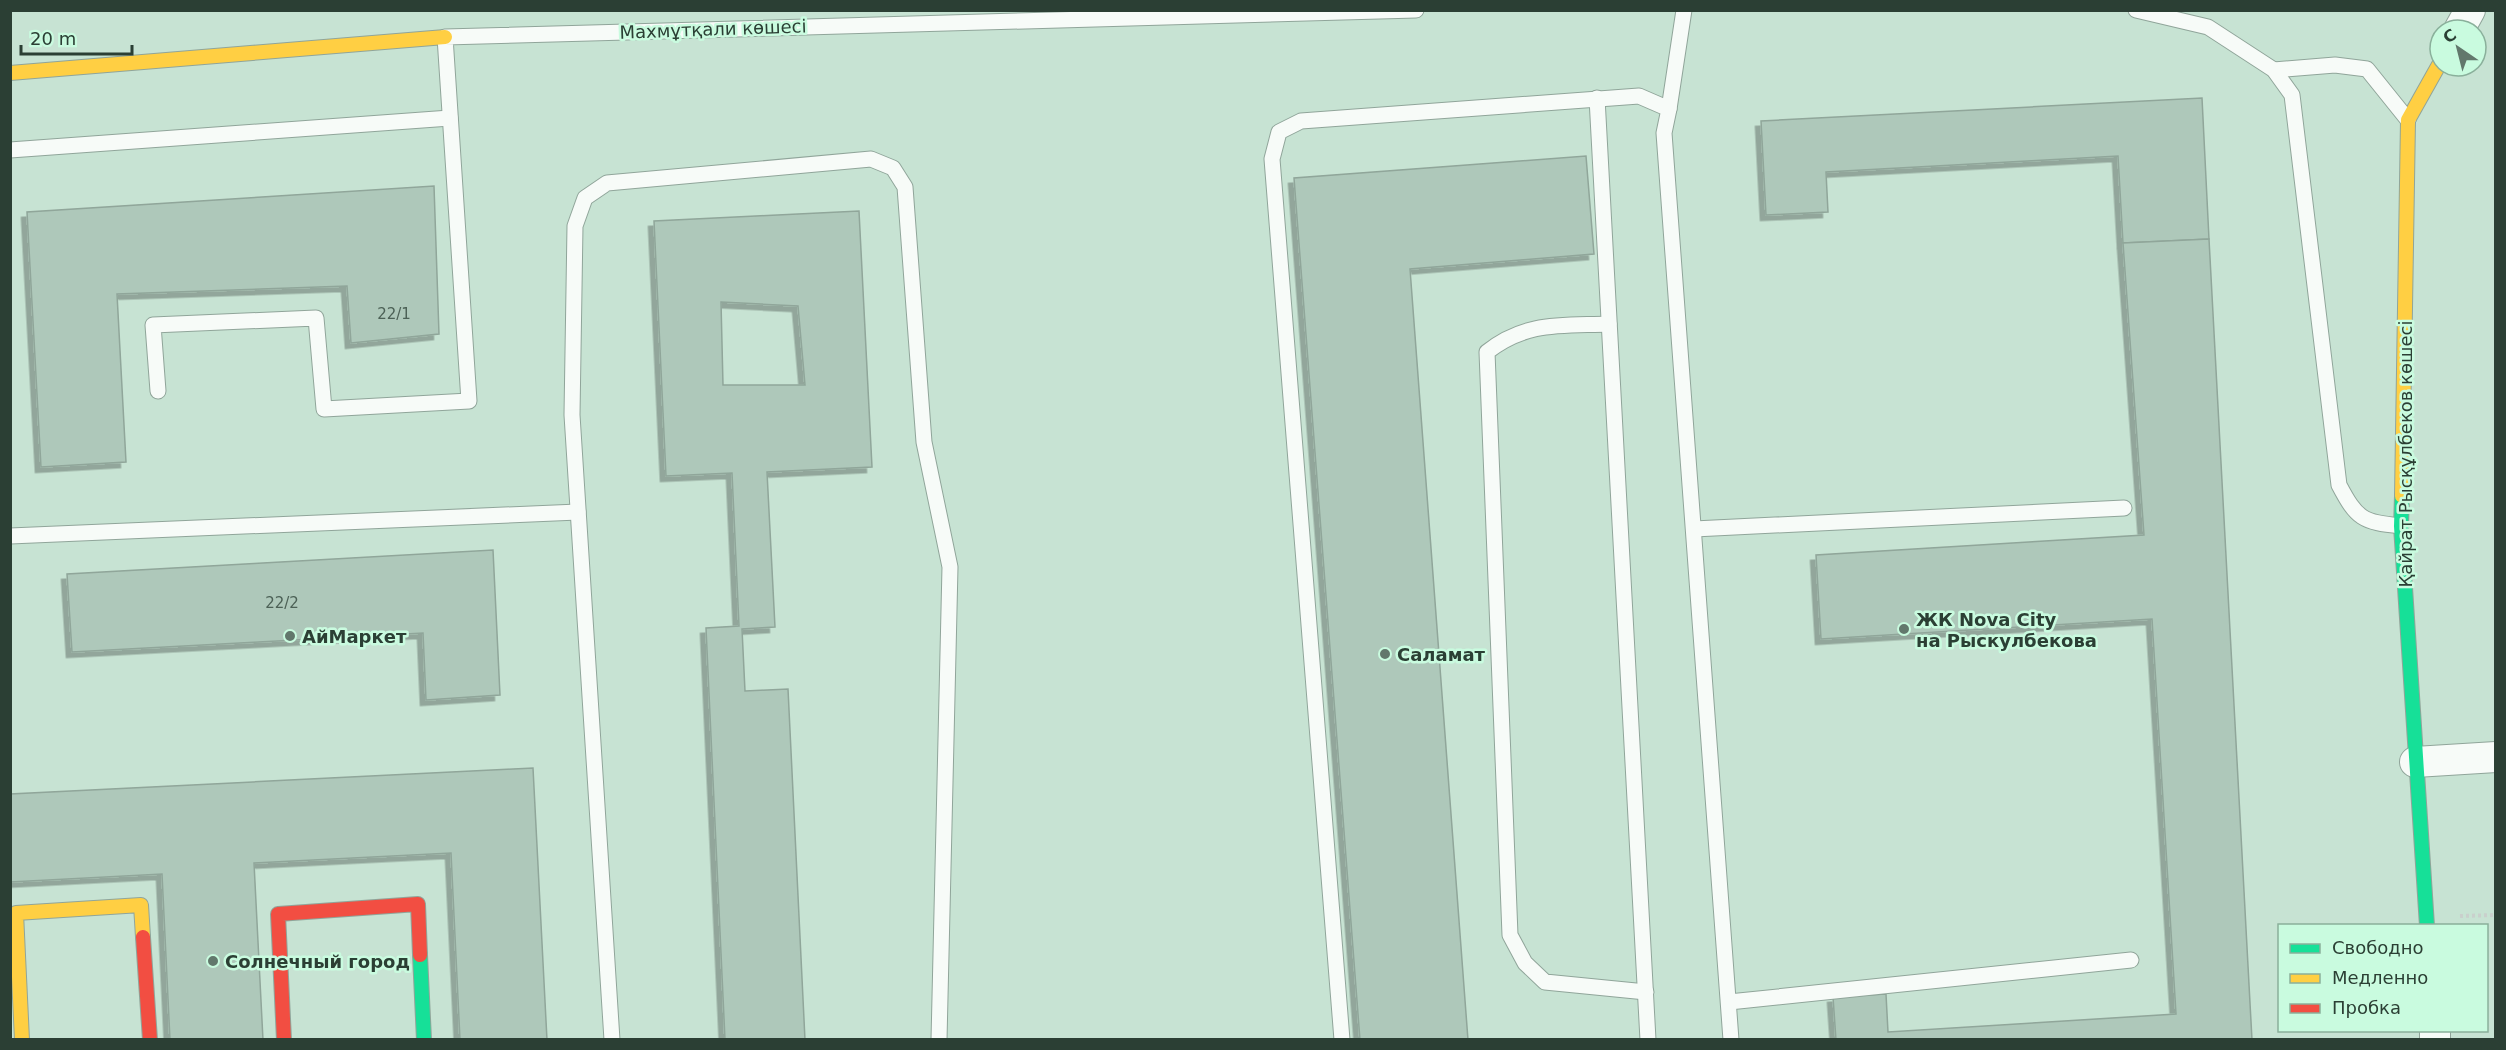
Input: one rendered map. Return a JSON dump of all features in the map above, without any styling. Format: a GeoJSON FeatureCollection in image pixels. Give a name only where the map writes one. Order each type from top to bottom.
{"type":"FeatureCollection","features":[{"type":"Feature","properties":{"kind":"street","name":"Махмұтқали көшесі"},"geometry":{"type":"LineString","coordinates":[[10,73],[445,38]]}},
{"type":"Feature","properties":{"kind":"street","name":"Қайрат Рысқұлбеков көшесі"},"geometry":{"type":"LineString","coordinates":[[2427,924],[2401,526],[2408,120],[2432,78]]}},
{"type":"Feature","properties":{"kind":"street"},"geometry":{"type":"LineString","coordinates":[[2415,762],[2496,757]]}},
{"type":"Feature","properties":{"kind":"street"},"geometry":{"type":"LineString","coordinates":[[284,1040],[278,914],[418,904],[424,1040]]}},
{"type":"Feature","properties":{"kind":"street"},"geometry":{"type":"LineString","coordinates":[[22,1040],[16,913],[141,905],[150,1040]]}},
{"type":"Feature","properties":{"kind":"lane","name":"Махмұтқали көшесі"},"geometry":{"type":"LineString","coordinates":[[445,38],[1416,10]]}},
{"type":"Feature","properties":{"kind":"lane"},"geometry":{"type":"LineString","coordinates":[[1684,10],[1664,133],[1731,1040]]}},
{"type":"Feature","properties":{"kind":"lane"},"geometry":{"type":"LineString","coordinates":[[2136,10],[2208,27],[2274,70],[2292,95],[2339,485],[2349,504],[2360,517],[2377,524],[2401,526]]}},
{"type":"Feature","properties":{"kind":"lane"},"geometry":{"type":"LineString","coordinates":[[158,391],[153,325],[316,318],[324,409],[470,401],[445,38]]}},
{"type":"Feature","properties":{"kind":"lane"},"geometry":{"type":"LineString","coordinates":[[2274,70],[2335,65],[2367,69],[2408,120]]}},
{"type":"Feature","properties":{"kind":"lane"},"geometry":{"type":"LineString","coordinates":[[1342,1040],[1273,183],[1272,159],[1279,132],[1300,121],[1597,98],[1639,96],[1669,109]]}},
{"type":"Feature","properties":{"kind":"lane"},"geometry":{"type":"LineString","coordinates":[[1597,98],[1648,1040]]}},
{"type":"Feature","properties":{"kind":"lane"},"geometry":{"type":"LineString","coordinates":[[10,150],[450,118]]}},
{"type":"Feature","properties":{"kind":"lane"},"geometry":{"type":"LineString","coordinates":[[612,1040],[572,415],[575,226],[585,198],[607,183],[871,159],[893,168],[905,187],[924,442],[950,567],[939,1040]]}},
{"type":"Feature","properties":{"kind":"lane"},"geometry":{"type":"LineString","coordinates":[[1610,324],[1535,327],[1502,339],[1486,352],[1510,935],[1525,963],[1545,982],[1646,992]]}},
{"type":"Feature","properties":{"kind":"lane"},"geometry":{"type":"LineString","coordinates":[[1694,529],[2124,508]]}},
{"type":"Feature","properties":{"kind":"lane"},"geometry":{"type":"LineString","coordinates":[[10,536],[578,512]]}},
{"type":"Feature","properties":{"kind":"lane"},"geometry":{"type":"LineString","coordinates":[[1729,1002],[2131,960]]}},
{"type":"Feature","properties":{"kind":"building"},"geometry":{"type":"Polygon","coordinates":[[[2202,98],[2209,239],[2123,243],[2118,156],[1826,172],[1828,212],[1766,215],[1761,121],[2202,98]]]}},
{"type":"Feature","properties":{"kind":"building","name":"Саламат"},"geometry":{"type":"Polygon","coordinates":[[[1586,156],[1594,254],[1410,269],[1468,1040],[1360,1040],[1294,178],[1586,156]]]}},
{"type":"Feature","properties":{"kind":"building"},"geometry":{"type":"Polygon","coordinates":[[[434,186],[439,334],[351,343],[347,286],[117,294],[126,462],[41,467],[27,212],[434,186]]]}},
{"type":"Feature","properties":{"kind":"building"},"geometry":{"type":"Polygon","coordinates":[[[859,211],[872,467],[767,472],[775,627],[742,629],[745,691],[788,689],[805,1040],[725,1040],[706,628],[739,626],[732,473],[666,476],[654,221],[859,211]],[[721,302],[723,385],[805,385],[798,306],[721,302]]]}},
{"type":"Feature","properties":{"kind":"building","name":"ЖК Nova City на Рыскулбекова"},"geometry":{"type":"Polygon","coordinates":[[[2209,239],[2252,1040],[1836,1040],[1833,997],[1886,994],[1888,1032],[2176,1014],[2152,619],[1821,639],[1816,555],[2144,535],[2123,243],[2209,239]]]}},
{"type":"Feature","properties":{"kind":"building"},"geometry":{"type":"Polygon","coordinates":[[[493,550],[500,695],[426,700],[423,633],[72,652],[67,574],[493,550]]]}},
{"type":"Feature","properties":{"kind":"building","name":"Солнечный город"},"geometry":{"type":"Polygon","coordinates":[[[533,768],[547,1040],[460,1040],[451,853],[254,863],[263,1040],[170,1040],[162,874],[10,882],[10,794],[533,768]]]}},
{"type":"Feature","properties":{"kind":"traffic: fast"},"geometry":{"type":"LineString","coordinates":[[2402,496],[2401,526],[2427,924]]}},
{"type":"Feature","properties":{"kind":"traffic: fast"},"geometry":{"type":"LineString","coordinates":[[420,955],[424,1040]]}},
{"type":"Feature","properties":{"kind":"traffic: slow"},"geometry":{"type":"LineString","coordinates":[[10,73],[445,37]]}},
{"type":"Feature","properties":{"kind":"traffic: slow"},"geometry":{"type":"LineString","coordinates":[[2402,496],[2408,120],[2432,78]]}},
{"type":"Feature","properties":{"kind":"traffic: slow"},"geometry":{"type":"LineString","coordinates":[[22,1040],[16,913],[141,905],[143,937]]}},
{"type":"Feature","properties":{"kind":"traffic: jam"},"geometry":{"type":"LineString","coordinates":[[284,1040],[278,914],[418,904],[420,955]]}},
{"type":"Feature","properties":{"kind":"traffic: jam"},"geometry":{"type":"LineString","coordinates":[[143,937],[150,1040]]}},
{"type":"Feature","properties":{"kind":"place","name":"ЖК Nova City на Рыскулбекова"},"geometry":{"type":"Point","coordinates":[1904,629]}},
{"type":"Feature","properties":{"kind":"place","name":"АйМаркет"},"geometry":{"type":"Point","coordinates":[290,636]}},
{"type":"Feature","properties":{"kind":"place","name":"Саламат"},"geometry":{"type":"Point","coordinates":[1385,654]}},
{"type":"Feature","properties":{"kind":"place","name":"Солнечный город"},"geometry":{"type":"Point","coordinates":[213,961]}}]}
